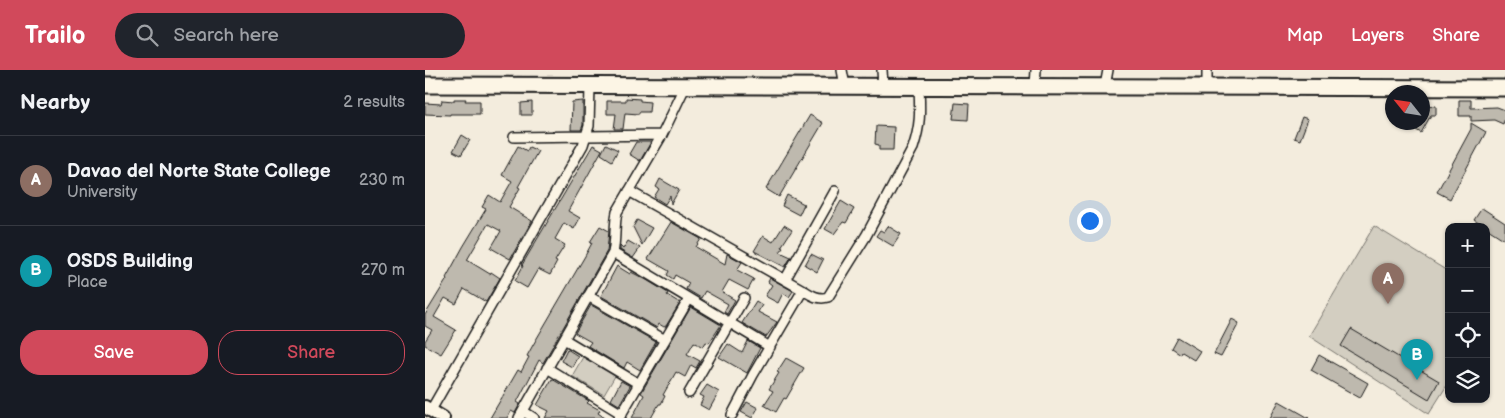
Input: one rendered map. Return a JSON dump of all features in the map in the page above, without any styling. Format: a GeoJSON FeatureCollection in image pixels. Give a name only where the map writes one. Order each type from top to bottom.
{"type":"FeatureCollection","features":[{"type":"Feature","properties":{"kind":"main road"},"geometry":{"type":"LineString","coordinates":[[425,85],[1505,88]]}},
{"type":"Feature","properties":{"kind":"main road"},"geometry":{"type":"LineString","coordinates":[[428,409],[443,418]]}},
{"type":"Feature","properties":{"kind":"street"},"geometry":{"type":"LineString","coordinates":[[842,70],[845,86]]}},
{"type":"Feature","properties":{"kind":"street"},"geometry":{"type":"LineString","coordinates":[[882,70],[883,86]]}},
{"type":"Feature","properties":{"kind":"street"},"geometry":{"type":"LineString","coordinates":[[1035,86],[1036,70]]}},
{"type":"Feature","properties":{"kind":"street"},"geometry":{"type":"LineString","coordinates":[[1105,86],[1109,70]]}},
{"type":"Feature","properties":{"kind":"street"},"geometry":{"type":"LineString","coordinates":[[1207,70],[1207,87]]}},
{"type":"Feature","properties":{"kind":"street"},"geometry":{"type":"LineString","coordinates":[[534,418],[521,414],[613,253],[616,240],[617,212],[662,135],[686,85]]}},
{"type":"Feature","properties":{"kind":"street"},"geometry":{"type":"LineString","coordinates":[[428,409],[586,137],[589,126],[590,86]]}},
{"type":"Feature","properties":{"kind":"street"},"geometry":{"type":"LineString","coordinates":[[629,190],[816,298],[823,299],[828,297],[866,236],[913,148],[921,119],[919,86]]}},
{"type":"Feature","properties":{"kind":"street"},"geometry":{"type":"LineString","coordinates":[[514,137],[662,135]]}},
{"type":"Feature","properties":{"kind":"street"},"geometry":{"type":"LineString","coordinates":[[785,280],[835,191]]}},
{"type":"Feature","properties":{"kind":"street"},"geometry":{"type":"LineString","coordinates":[[613,253],[769,347]]}},
{"type":"Feature","properties":{"kind":"street"},"geometry":{"type":"LineString","coordinates":[[732,415],[803,290]]}},
{"type":"Feature","properties":{"kind":"street"},"geometry":{"type":"LineString","coordinates":[[588,296],[665,340]]}},
{"type":"Feature","properties":{"kind":"street"},"geometry":{"type":"LineString","coordinates":[[689,393],[745,298]]}},
{"type":"Feature","properties":{"kind":"street"},"geometry":{"type":"LineString","coordinates":[[547,368],[621,416],[689,299]]}},
{"type":"Feature","properties":{"kind":"street"},"geometry":{"type":"LineString","coordinates":[[564,339],[639,384]]}},
{"type":"Feature","properties":{"kind":"shaded area"},"geometry":{"type":"Polygon","coordinates":[[[1374,226],[1445,270],[1445,388],[1429,414],[1309,336],[1374,226]]]}},
{"type":"Feature","properties":{"kind":"shaded area"},"geometry":{"type":"Polygon","coordinates":[[[583,357],[615,376],[604,395],[572,376],[583,357]]]}},
{"type":"Feature","properties":{"kind":"building"},"geometry":{"type":"Polygon","coordinates":[[[626,98],[650,102],[649,112],[639,112],[639,114],[625,113],[623,129],[614,129],[616,114],[607,114],[607,101],[626,101],[626,98]]]}},
{"type":"Feature","properties":{"kind":"building"},"geometry":{"type":"Polygon","coordinates":[[[454,99],[480,101],[480,114],[425,114],[425,103],[441,104],[442,100],[454,101],[454,99]]]}},
{"type":"Feature","properties":{"kind":"building"},"geometry":{"type":"Polygon","coordinates":[[[1459,100],[1471,100],[1471,108],[1497,107],[1505,110],[1503,124],[1494,120],[1471,121],[1471,116],[1459,116],[1459,100]]]}},
{"type":"Feature","properties":{"kind":"building"},"geometry":{"type":"Polygon","coordinates":[[[583,101],[583,125],[581,130],[571,130],[572,102],[583,101]]]}},
{"type":"Feature","properties":{"kind":"building"},"geometry":{"type":"Polygon","coordinates":[[[532,102],[532,115],[521,115],[521,103],[532,102]]]}},
{"type":"Feature","properties":{"kind":"building"},"geometry":{"type":"Polygon","coordinates":[[[955,103],[969,104],[968,120],[953,119],[955,103]]]}},
{"type":"Feature","properties":{"kind":"building"},"geometry":{"type":"Polygon","coordinates":[[[1430,106],[1436,106],[1436,115],[1430,117],[1430,106]]]}},
{"type":"Feature","properties":{"kind":"building"},"geometry":{"type":"Polygon","coordinates":[[[810,115],[823,123],[779,197],[766,189],[810,115]]]}},
{"type":"Feature","properties":{"kind":"building"},"geometry":{"type":"Polygon","coordinates":[[[1302,117],[1308,119],[1300,140],[1294,138],[1302,117]]]}},
{"type":"Feature","properties":{"kind":"building"},"geometry":{"type":"Polygon","coordinates":[[[1471,123],[1486,132],[1450,199],[1437,192],[1471,129],[1471,123]]]}},
{"type":"Feature","properties":{"kind":"building"},"geometry":{"type":"Polygon","coordinates":[[[876,126],[894,127],[893,150],[879,150],[879,145],[875,144],[876,126]]]}},
{"type":"Feature","properties":{"kind":"building"},"geometry":{"type":"Polygon","coordinates":[[[462,135],[470,140],[461,155],[453,151],[462,135]]]}},
{"type":"Feature","properties":{"kind":"building"},"geometry":{"type":"Polygon","coordinates":[[[636,142],[651,142],[640,161],[629,154],[636,142]]]}},
{"type":"Feature","properties":{"kind":"building"},"geometry":{"type":"Polygon","coordinates":[[[606,144],[618,150],[612,161],[601,154],[606,144]]]}},
{"type":"Feature","properties":{"kind":"building"},"geometry":{"type":"Polygon","coordinates":[[[593,145],[602,150],[568,211],[580,218],[574,229],[564,223],[555,239],[565,245],[555,261],[557,262],[550,275],[538,269],[527,288],[515,281],[522,265],[593,145]]]}},
{"type":"Feature","properties":{"kind":"building"},"geometry":{"type":"Polygon","coordinates":[[[518,146],[527,151],[529,147],[538,151],[509,207],[532,221],[510,259],[491,248],[501,231],[488,224],[467,260],[500,278],[486,302],[464,289],[456,304],[445,298],[434,317],[456,330],[441,354],[425,345],[425,341],[432,330],[425,326],[425,315],[486,209],[482,207],[489,195],[500,202],[512,181],[502,175],[518,146]]]}},
{"type":"Feature","properties":{"kind":"building"},"geometry":{"type":"Polygon","coordinates":[[[660,179],[679,190],[671,204],[670,196],[665,204],[654,197],[659,189],[656,187],[660,179]]]}},
{"type":"Feature","properties":{"kind":"building"},"geometry":{"type":"Polygon","coordinates":[[[787,195],[804,204],[799,215],[782,206],[787,195]]]}},
{"type":"Feature","properties":{"kind":"building"},"geometry":{"type":"Polygon","coordinates":[[[841,201],[854,209],[846,223],[843,222],[834,234],[825,229],[841,201]]]}},
{"type":"Feature","properties":{"kind":"building"},"geometry":{"type":"Polygon","coordinates":[[[1482,208],[1505,223],[1505,240],[1490,230],[1490,223],[1479,223],[1474,220],[1482,208]]]}},
{"type":"Feature","properties":{"kind":"building"},"geometry":{"type":"Polygon","coordinates":[[[637,220],[652,228],[642,245],[633,227],[637,220]]]}},
{"type":"Feature","properties":{"kind":"building"},"geometry":{"type":"Polygon","coordinates":[[[671,222],[701,239],[696,247],[725,264],[727,254],[742,262],[737,270],[754,279],[748,290],[729,280],[722,292],[735,300],[727,314],[724,312],[728,304],[705,291],[701,298],[686,289],[689,283],[675,275],[673,279],[667,275],[669,271],[648,259],[671,222]]]}},
{"type":"Feature","properties":{"kind":"building"},"geometry":{"type":"Polygon","coordinates":[[[784,225],[792,230],[781,247],[783,248],[780,252],[791,257],[785,267],[754,251],[763,236],[773,242],[784,225]]]}},
{"type":"Feature","properties":{"kind":"building"},"geometry":{"type":"Polygon","coordinates":[[[600,226],[609,231],[607,251],[543,363],[539,360],[517,402],[520,404],[515,413],[511,411],[507,418],[490,418],[518,370],[521,372],[529,357],[527,356],[585,256],[592,243],[590,242],[600,226]]]}},
{"type":"Feature","properties":{"kind":"building"},"geometry":{"type":"Polygon","coordinates":[[[888,226],[901,234],[893,246],[876,236],[880,230],[884,232],[888,226]]]}},
{"type":"Feature","properties":{"kind":"building"},"geometry":{"type":"Polygon","coordinates":[[[628,241],[640,248],[633,258],[620,250],[620,246],[623,249],[628,241]]]}},
{"type":"Feature","properties":{"kind":"building"},"geometry":{"type":"Polygon","coordinates":[[[811,254],[823,260],[817,272],[805,265],[811,254]]]}},
{"type":"Feature","properties":{"kind":"building"},"geometry":{"type":"Polygon","coordinates":[[[617,266],[630,274],[631,272],[645,279],[680,303],[666,326],[664,327],[659,324],[657,328],[601,296],[617,266]]]}},
{"type":"Feature","properties":{"kind":"building"},"geometry":{"type":"Polygon","coordinates":[[[770,278],[793,291],[789,297],[783,293],[778,303],[765,296],[772,285],[768,282],[770,278]]]}},
{"type":"Feature","properties":{"kind":"building"},"geometry":{"type":"Polygon","coordinates":[[[756,301],[762,305],[758,312],[777,322],[766,337],[742,323],[756,301]]]}},
{"type":"Feature","properties":{"kind":"building"},"geometry":{"type":"Polygon","coordinates":[[[591,305],[656,342],[640,370],[627,362],[624,368],[588,346],[591,342],[575,333],[591,305]]]}},
{"type":"Feature","properties":{"kind":"building"},"geometry":{"type":"Polygon","coordinates":[[[691,307],[721,325],[709,343],[706,342],[703,347],[694,342],[687,354],[700,361],[696,368],[691,365],[685,377],[676,372],[663,395],[665,396],[661,404],[659,404],[651,418],[632,418],[644,395],[641,393],[691,307]]]}},
{"type":"Feature","properties":{"kind":"building"},"geometry":{"type":"Polygon","coordinates":[[[1232,319],[1239,323],[1221,357],[1214,354],[1232,319]]]}},
{"type":"Feature","properties":{"kind":"building"},"geometry":{"type":"Polygon","coordinates":[[[1351,329],[1439,381],[1429,399],[1341,346],[1351,329]]]}},
{"type":"Feature","properties":{"kind":"building"},"geometry":{"type":"Polygon","coordinates":[[[1177,337],[1200,351],[1194,360],[1171,348],[1177,337]]]}},
{"type":"Feature","properties":{"kind":"building"},"geometry":{"type":"Polygon","coordinates":[[[748,341],[760,348],[747,373],[719,357],[728,344],[742,353],[748,341]]]}},
{"type":"Feature","properties":{"kind":"building"},"geometry":{"type":"Polygon","coordinates":[[[567,349],[578,356],[572,367],[561,361],[567,349]]]}},
{"type":"Feature","properties":{"kind":"building"},"geometry":{"type":"Polygon","coordinates":[[[1319,355],[1368,383],[1360,398],[1311,370],[1319,355]]]}},
{"type":"Feature","properties":{"kind":"building"},"geometry":{"type":"Polygon","coordinates":[[[786,358],[804,368],[776,412],[764,405],[773,391],[769,389],[786,358]]]}},
{"type":"Feature","properties":{"kind":"building"},"geometry":{"type":"Polygon","coordinates":[[[552,379],[589,401],[587,403],[600,410],[598,413],[605,418],[545,418],[549,411],[537,405],[552,379]]]}},
{"type":"Feature","properties":{"kind":"building"},"geometry":{"type":"Polygon","coordinates":[[[621,381],[630,386],[619,405],[611,400],[621,381]]]}},
{"type":"Feature","properties":{"kind":"building"},"geometry":{"type":"Polygon","coordinates":[[[707,385],[719,392],[709,410],[700,405],[704,397],[700,395],[707,385]]]}},
{"type":"Feature","properties":{"kind":"building"},"geometry":{"type":"Polygon","coordinates":[[[1279,401],[1309,418],[1270,418],[1279,401]]]}},
{"type":"Feature","properties":{"kind":"building"},"geometry":{"type":"Polygon","coordinates":[[[747,402],[758,408],[752,418],[741,412],[747,402]]]}},
{"type":"Feature","properties":{"kind":"place","name":"Davao del Norte State College"},"geometry":{"type":"Point","coordinates":[1388,304]}},
{"type":"Feature","properties":{"kind":"place","name":"OSDS Building"},"geometry":{"type":"Point","coordinates":[1417,380]}}]}
